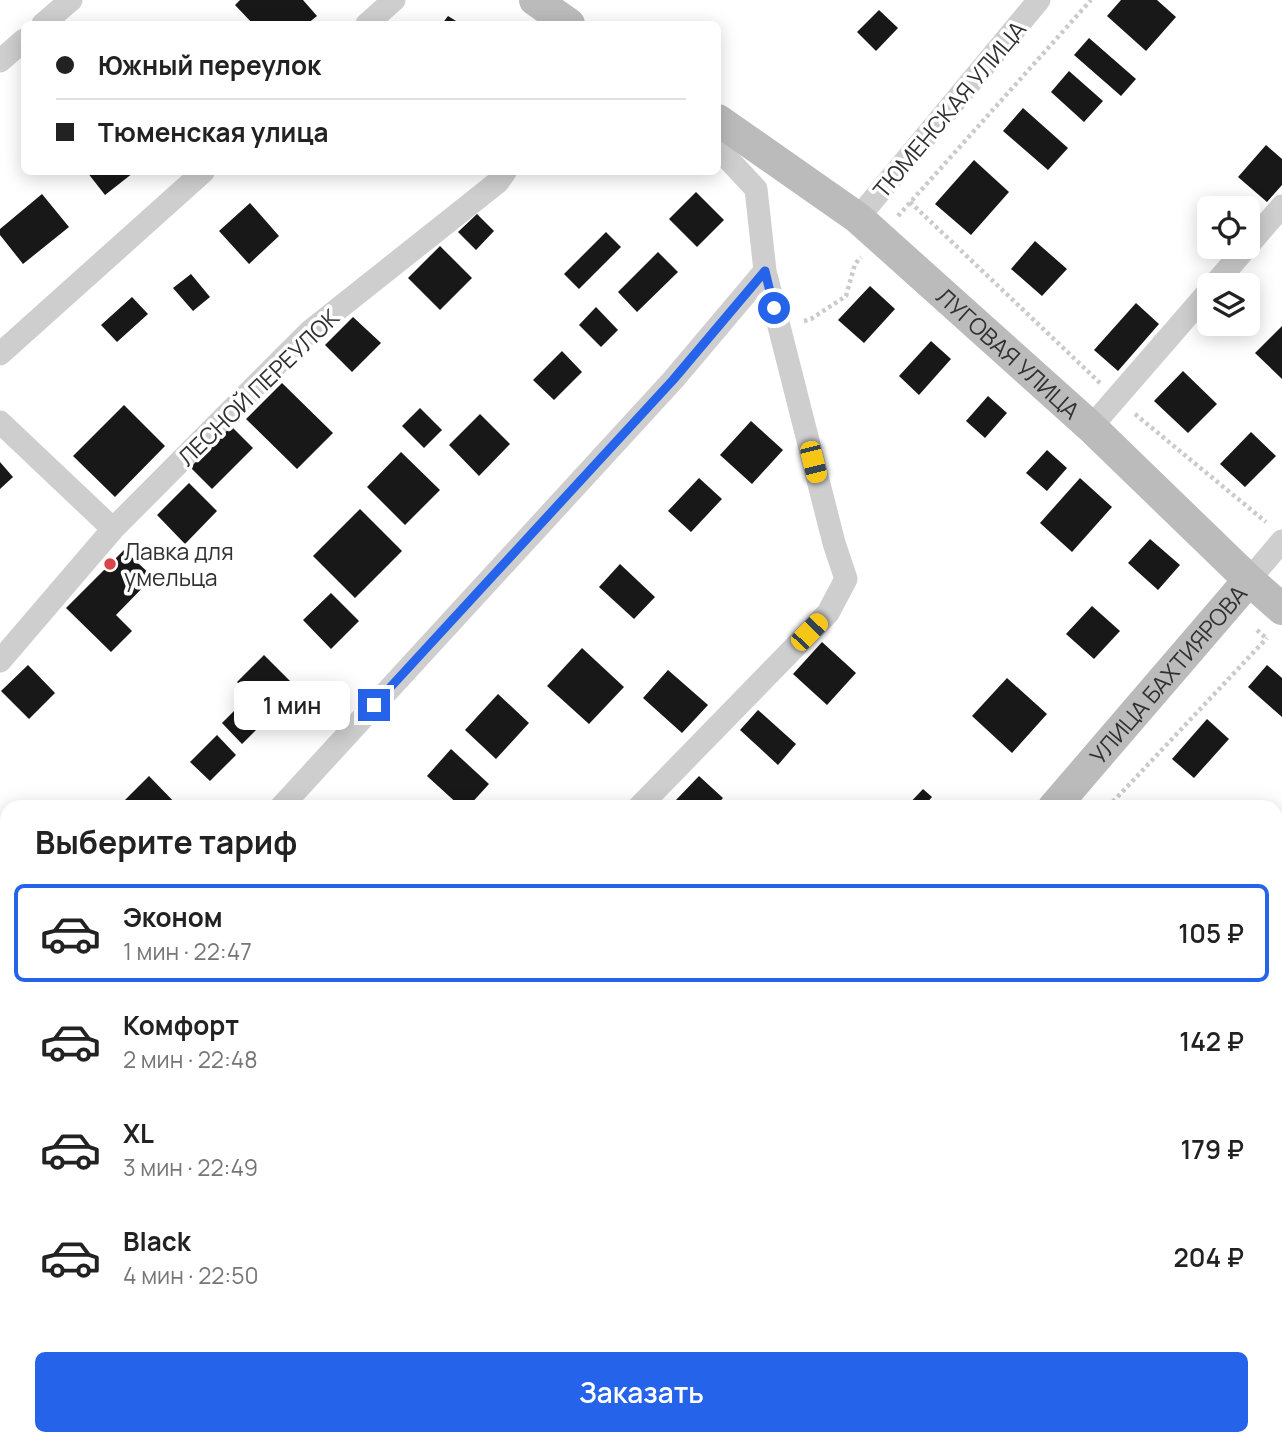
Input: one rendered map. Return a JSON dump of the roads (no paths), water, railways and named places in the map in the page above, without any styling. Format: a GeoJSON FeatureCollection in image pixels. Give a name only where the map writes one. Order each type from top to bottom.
{"type":"FeatureCollection","features":[{"type":"Feature","properties":{"kind":"main road"},"geometry":{"type":"LineString","coordinates":[[535,0],[565,21]]}},
{"type":"Feature","properties":{"kind":"main road","name":"ЛУГОВАЯ УЛИЦА"},"geometry":{"type":"LineString","coordinates":[[721,122],[869,228],[1091,427],[1249,580],[1278,620]]}},
{"type":"Feature","properties":{"kind":"main road","name":"УЛИЦА БАХТИЯРОВА"},"geometry":{"type":"LineString","coordinates":[[1060,800],[1249,580]]}},
{"type":"Feature","properties":{"kind":"street"},"geometry":{"type":"LineString","coordinates":[[46,21],[71,0]]}},
{"type":"Feature","properties":{"kind":"street"},"geometry":{"type":"LineString","coordinates":[[370,21],[394,0]]}},
{"type":"Feature","properties":{"kind":"street","name":"ТЮМЕНСКАЯ УЛИЦА"},"geometry":{"type":"LineString","coordinates":[[869,228],[1040,0]]}},
{"type":"Feature","properties":{"kind":"street"},"geometry":{"type":"LineString","coordinates":[[0,61],[21,43]]}},
{"type":"Feature","properties":{"kind":"street"},"geometry":{"type":"LineString","coordinates":[[646,800],[828,613],[846,579],[834,543],[765,271],[756,189],[729,160],[721,140]]}},
{"type":"Feature","properties":{"kind":"street"},"geometry":{"type":"LineString","coordinates":[[0,354],[200,175]]}},
{"type":"Feature","properties":{"kind":"street","name":"ЛЕСНОЙ ПЕРЕУЛОК"},"geometry":{"type":"LineString","coordinates":[[0,661],[113,529],[309,332],[498,182],[503,175]]}},
{"type":"Feature","properties":{"kind":"street"},"geometry":{"type":"LineString","coordinates":[[1224,273],[1282,206]]}},
{"type":"Feature","properties":{"kind":"street"},"geometry":{"type":"LineString","coordinates":[[287,800],[673,380],[765,271]]}},
{"type":"Feature","properties":{"kind":"street"},"geometry":{"type":"LineString","coordinates":[[1091,427],[1197,305]]}},
{"type":"Feature","properties":{"kind":"street"},"geometry":{"type":"LineString","coordinates":[[0,422],[113,529]]}},
{"type":"Feature","properties":{"kind":"street","name":"УЛИЦА БАХТИЯРОВА"},"geometry":{"type":"LineString","coordinates":[[1249,580],[1277,534]]}},
{"type":"Feature","properties":{"kind":"place","name":"Лавка для умельца"},"geometry":{"type":"Point","coordinates":[110,564]}}]}
